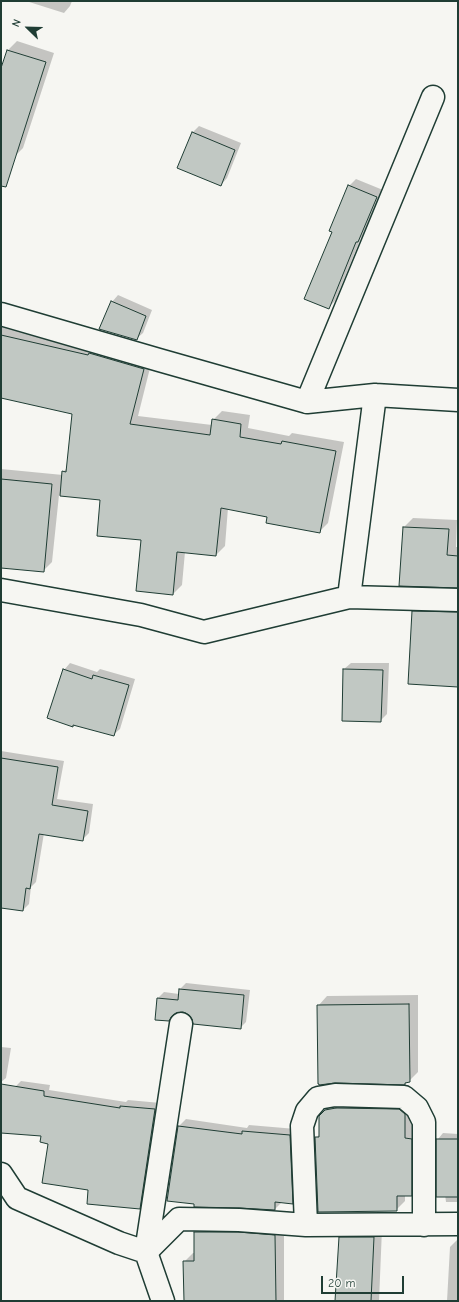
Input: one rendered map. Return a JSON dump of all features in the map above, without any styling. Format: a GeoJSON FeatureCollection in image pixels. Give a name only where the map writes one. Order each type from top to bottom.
{"type":"FeatureCollection","features":[{"type":"Feature","properties":{"kind":"street"},"geometry":{"type":"LineString","coordinates":[[307,402],[433,97]]}},
{"type":"Feature","properties":{"kind":"street"},"geometry":{"type":"LineString","coordinates":[[1,314],[307,402],[374,394],[458,400]]}},
{"type":"Feature","properties":{"kind":"street"},"geometry":{"type":"LineString","coordinates":[[349,598],[374,394]]}},
{"type":"Feature","properties":{"kind":"street"},"geometry":{"type":"LineString","coordinates":[[1,590],[141,616],[204,632],[349,598],[458,600]]}},
{"type":"Feature","properties":{"kind":"street"},"geometry":{"type":"LineString","coordinates":[[163,1301],[146,1252],[181,1024]]}},
{"type":"Feature","properties":{"kind":"street"},"geometry":{"type":"LineString","coordinates":[[306,1225],[302,1126],[307,1111],[318,1098],[335,1095],[404,1097],[417,1108],[424,1122],[424,1225]]}},
{"type":"Feature","properties":{"kind":"street"},"geometry":{"type":"LineString","coordinates":[[1,1174],[18,1198],[119,1243],[146,1252]]}},
{"type":"Feature","properties":{"kind":"street"},"geometry":{"type":"LineString","coordinates":[[146,1252],[179,1219],[239,1220],[306,1225],[458,1224]]}},
{"type":"Feature","properties":{"kind":"building"},"geometry":{"type":"Polygon","coordinates":[[[7,50],[46,62],[6,187],[1,186],[1,68],[7,50]]]}},
{"type":"Feature","properties":{"kind":"building"},"geometry":{"type":"Polygon","coordinates":[[[192,132],[235,150],[221,186],[177,168],[192,132]]]}},
{"type":"Feature","properties":{"kind":"building"},"geometry":{"type":"Polygon","coordinates":[[[348,185],[377,197],[358,242],[356,242],[329,309],[304,299],[332,232],[329,231],[348,185]]]}},
{"type":"Feature","properties":{"kind":"building"},"geometry":{"type":"Polygon","coordinates":[[[111,301],[146,316],[137,340],[99,329],[111,301]]]}},
{"type":"Feature","properties":{"kind":"building"},"geometry":{"type":"Polygon","coordinates":[[[1,335],[88,355],[89,353],[144,369],[130,424],[210,435],[212,419],[241,424],[240,437],[281,444],[282,441],[336,451],[320,533],[266,523],[267,517],[221,508],[216,556],[177,552],[173,595],[136,591],[141,540],[97,536],[100,500],[60,496],[62,471],[66,472],[72,414],[1,398],[1,335]]]}},
{"type":"Feature","properties":{"kind":"building"},"geometry":{"type":"Polygon","coordinates":[[[1,479],[52,484],[44,572],[1,568],[1,479]]]}},
{"type":"Feature","properties":{"kind":"building"},"geometry":{"type":"Polygon","coordinates":[[[403,527],[449,529],[447,555],[458,556],[458,588],[399,586],[403,527]]]}},
{"type":"Feature","properties":{"kind":"building"},"geometry":{"type":"Polygon","coordinates":[[[412,611],[458,612],[458,687],[408,684],[412,611]]]}},
{"type":"Feature","properties":{"kind":"building"},"geometry":{"type":"Polygon","coordinates":[[[63,669],[92,679],[93,675],[129,685],[114,736],[73,725],[73,727],[47,718],[63,669]]]}},
{"type":"Feature","properties":{"kind":"building"},"geometry":{"type":"Polygon","coordinates":[[[343,669],[383,670],[381,722],[342,721],[343,669]]]}},
{"type":"Feature","properties":{"kind":"building"},"geometry":{"type":"Polygon","coordinates":[[[1,758],[58,767],[52,805],[88,811],[83,841],[39,834],[30,889],[26,888],[23,911],[1,908],[1,758]]]}},
{"type":"Feature","properties":{"kind":"building"},"geometry":{"type":"Polygon","coordinates":[[[179,989],[244,995],[241,1029],[193,1024],[189,1015],[183,1012],[176,1013],[169,1021],[155,1020],[157,998],[178,1000],[179,989]]]}},
{"type":"Feature","properties":{"kind":"building"},"geometry":{"type":"Polygon","coordinates":[[[409,1004],[410,1082],[405,1083],[405,1085],[318,1084],[317,1005],[409,1004]]]}},
{"type":"Feature","properties":{"kind":"building"},"geometry":{"type":"Polygon","coordinates":[[[1,1084],[44,1091],[44,1096],[120,1108],[120,1106],[155,1109],[140,1209],[87,1204],[88,1190],[42,1183],[48,1144],[40,1142],[41,1136],[1,1133],[1,1084]]]}},
{"type":"Feature","properties":{"kind":"building"},"geometry":{"type":"Polygon","coordinates":[[[336,1108],[399,1109],[405,1114],[405,1138],[412,1139],[412,1196],[397,1196],[397,1211],[318,1212],[315,1137],[319,1137],[319,1116],[325,1110],[336,1108]]]}},
{"type":"Feature","properties":{"kind":"building"},"geometry":{"type":"Polygon","coordinates":[[[178,1126],[242,1134],[242,1131],[290,1135],[293,1204],[275,1202],[275,1210],[194,1207],[194,1204],[167,1201],[178,1126]]]}},
{"type":"Feature","properties":{"kind":"building"},"geometry":{"type":"Polygon","coordinates":[[[436,1139],[458,1139],[458,1197],[436,1197],[436,1139]]]}},
{"type":"Feature","properties":{"kind":"building"},"geometry":{"type":"Polygon","coordinates":[[[194,1232],[238,1232],[275,1235],[276,1301],[184,1301],[183,1261],[194,1261],[194,1232]]]}},
{"type":"Feature","properties":{"kind":"building"},"geometry":{"type":"Polygon","coordinates":[[[339,1237],[374,1237],[371,1301],[335,1301],[339,1237]]]}}]}
